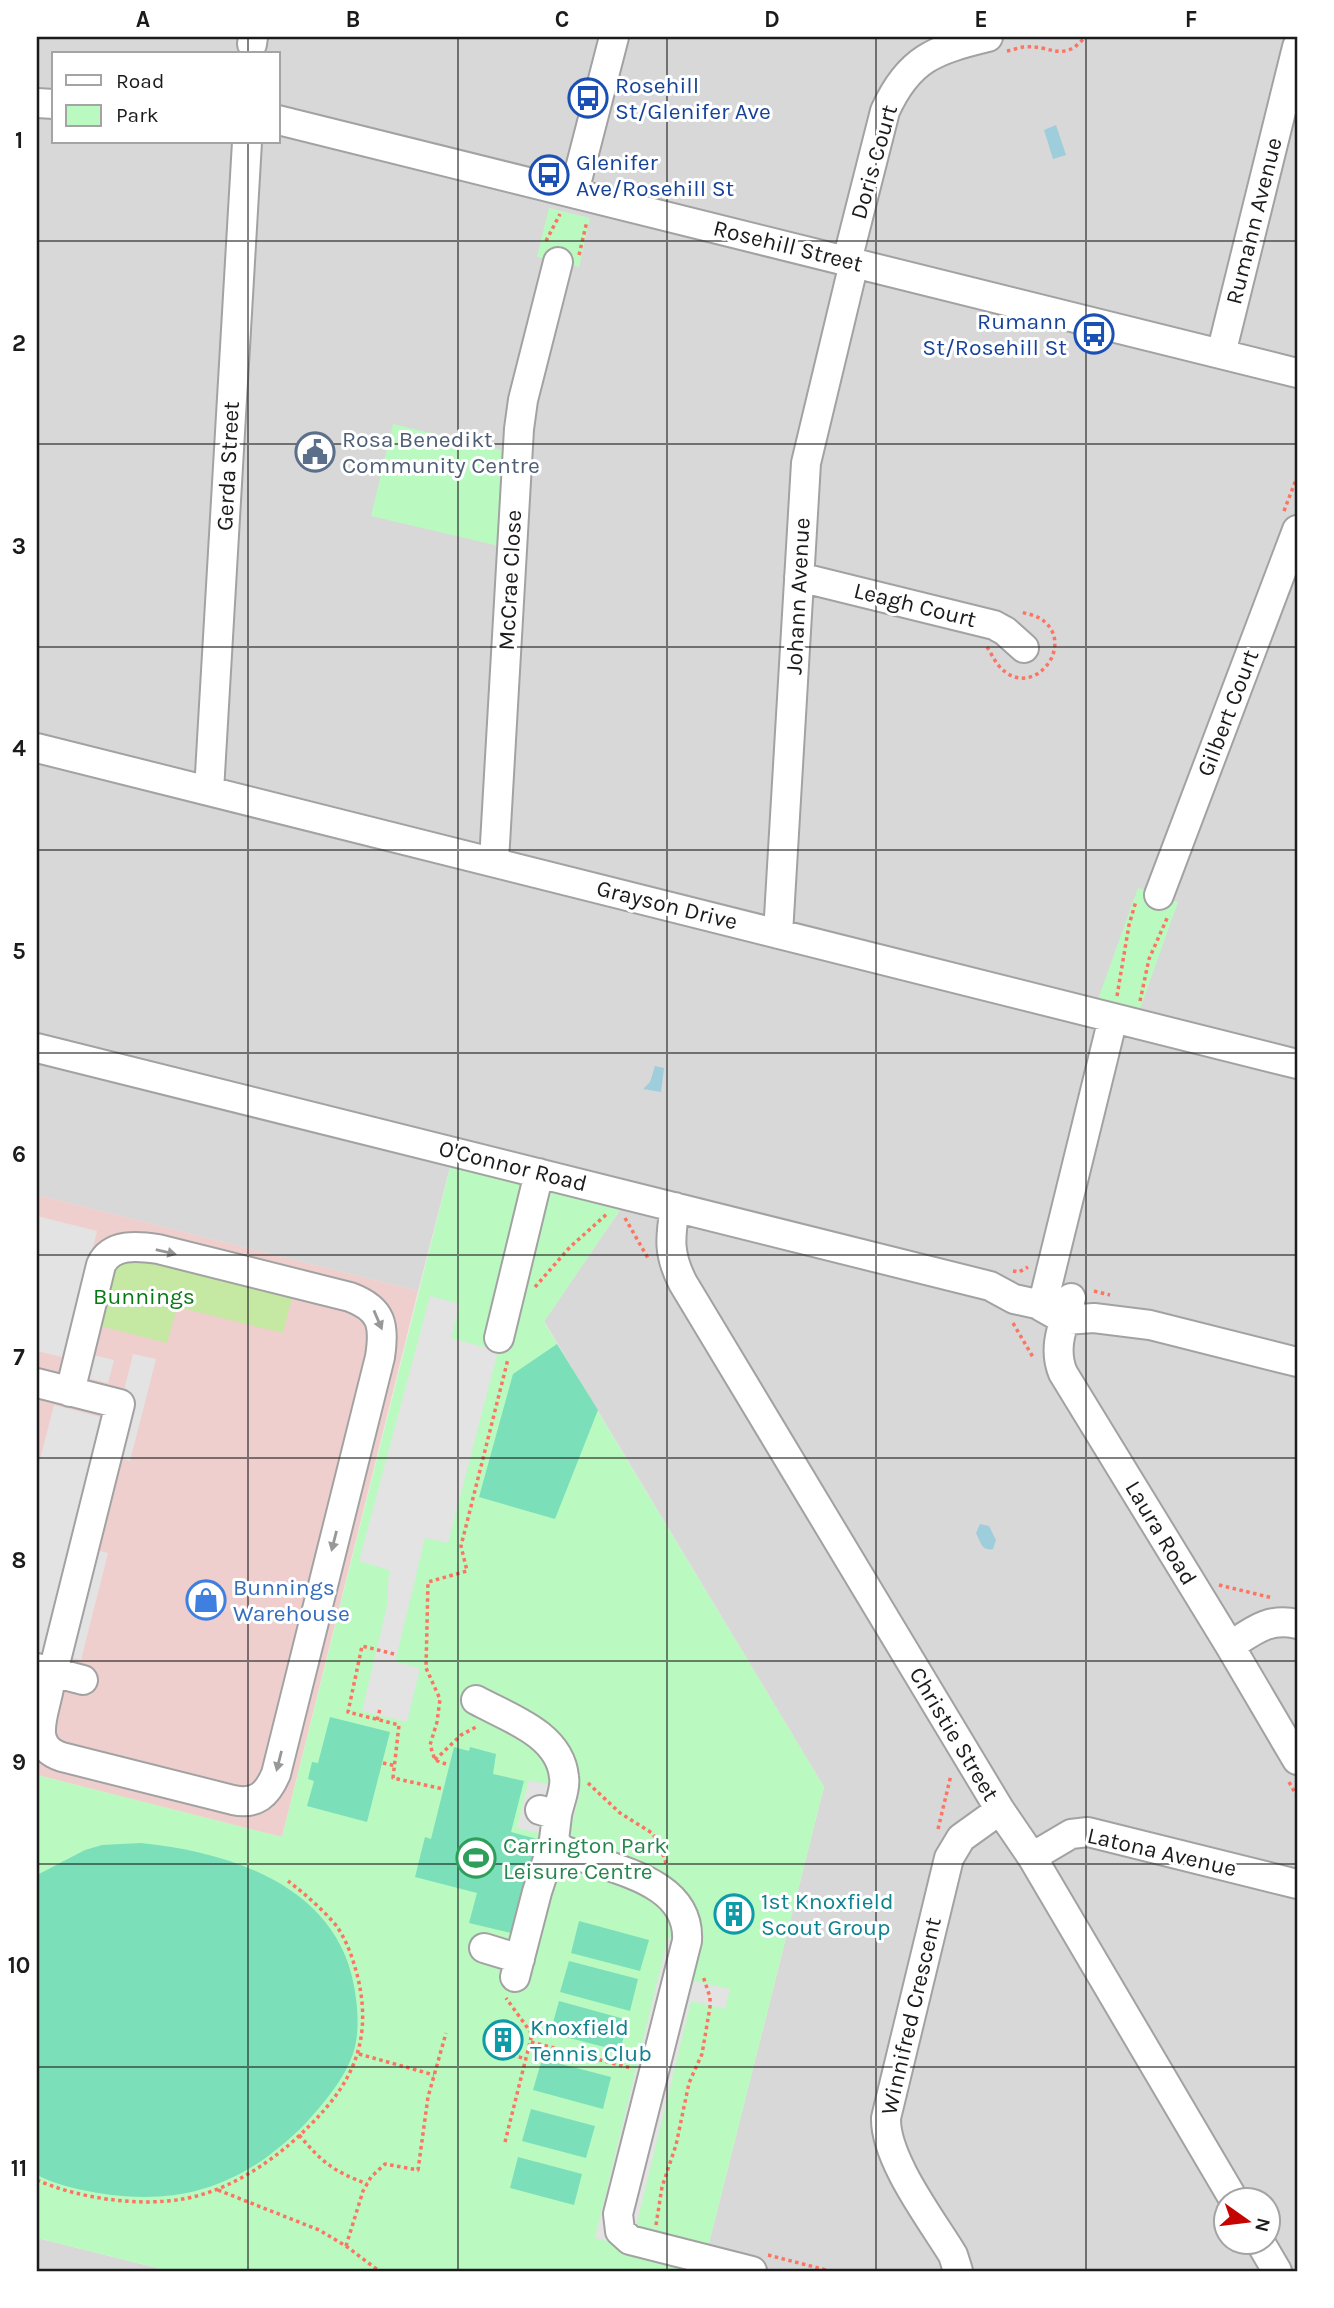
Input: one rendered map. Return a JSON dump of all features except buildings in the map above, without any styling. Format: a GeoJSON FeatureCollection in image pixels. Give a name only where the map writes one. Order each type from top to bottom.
{"type":"FeatureCollection","features":[{"type":"Feature","properties":{"kind":"street"},"geometry":{"type":"LineString","coordinates":[[575,192],[614,37]]}},
{"type":"Feature","properties":{"kind":"street","name":"Doris Court"},"geometry":{"type":"LineString","coordinates":[[851,262],[886,111],[895,91],[918,64],[938,51],[996,45]]}},
{"type":"Feature","properties":{"kind":"street","name":"Rumann Avenue"},"geometry":{"type":"LineString","coordinates":[[1221,354],[1297,47]]}},
{"type":"Feature","properties":{"kind":"street","name":"Rosehill Street"},"geometry":{"type":"LineString","coordinates":[[280,120],[1297,373]]}},
{"type":"Feature","properties":{"kind":"street","name":"Gerda Street"},"geometry":{"type":"LineString","coordinates":[[209,791],[247,144]]}},
{"type":"Feature","properties":{"kind":"street","name":"McCrae Close"},"geometry":{"type":"LineString","coordinates":[[494,861],[519,429],[523,400],[558,262]]}},
{"type":"Feature","properties":{"kind":"street","name":"Johann Avenue"},"geometry":{"type":"LineString","coordinates":[[778,934],[807,454],[851,262]]}},
{"type":"Feature","properties":{"kind":"street","name":"Gilbert Court"},"geometry":{"type":"LineString","coordinates":[[1159,895],[1297,530]]}},
{"type":"Feature","properties":{"kind":"street","name":"Leagh Court"},"geometry":{"type":"LineString","coordinates":[[799,577],[994,625],[1024,648]]}},
{"type":"Feature","properties":{"kind":"street","name":"Grayson Drive"},"geometry":{"type":"LineString","coordinates":[[37,748],[1297,1064]]}},
{"type":"Feature","properties":{"kind":"street","name":"Laura Road"},"geometry":{"type":"LineString","coordinates":[[1113,1018],[1056,1302],[1057,1352],[1063,1373],[1297,1760]]}},
{"type":"Feature","properties":{"kind":"street","name":"O'Connor Road"},"geometry":{"type":"LineString","coordinates":[[37,1048],[990,1286],[1031,1286],[1056,1302],[1114,1308],[1150,1325],[1297,1362]]}},
{"type":"Feature","properties":{"kind":"street"},"geometry":{"type":"LineString","coordinates":[[503,1347],[539,1173]]}},
{"type":"Feature","properties":{"kind":"street","name":"Christie Street"},"geometry":{"type":"LineString","coordinates":[[683,1209],[670,1243],[671,1255],[687,1289],[1000,1810],[1032,1857],[1226,2186]]}},
{"type":"Feature","properties":{"kind":"street"},"geometry":{"type":"LineString","coordinates":[[38,1391],[70,1392],[120,1404],[44,1678],[38,1735],[43,1746],[52,1754],[233,1800],[256,1801],[269,1789],[276,1774],[382,1348],[383,1332],[379,1317],[369,1306],[357,1300],[144,1247],[123,1248],[107,1256],[101,1265],[70,1392]]}},
{"type":"Feature","properties":{"kind":"street"},"geometry":{"type":"LineString","coordinates":[[1230,1646],[1260,1626],[1282,1620],[1291,1612]]}},
{"type":"Feature","properties":{"kind":"street"},"geometry":{"type":"LineString","coordinates":[[44,1678],[81,1688]]}},
{"type":"Feature","properties":{"kind":"street"},"geometry":{"type":"LineString","coordinates":[[478,1713],[542,1736],[557,1756],[565,1778],[550,1822],[537,1892],[518,1968],[484,1948]]}},
{"type":"Feature","properties":{"kind":"street","name":"Winnifred Crescent"},"geometry":{"type":"LineString","coordinates":[[958,2271],[953,2255],[893,2153],[886,2130],[886,2118],[952,1850],[961,1838],[1000,1810]]}},
{"type":"Feature","properties":{"kind":"street"},"geometry":{"type":"LineString","coordinates":[[550,1822],[561,1849],[631,1873],[657,1886],[682,1913],[688,1931],[618,2214],[618,2227],[630,2240],[752,2271]]}},
{"type":"Feature","properties":{"kind":"street","name":"Latona Avenue"},"geometry":{"type":"LineString","coordinates":[[1032,1857],[1071,1834],[1088,1832],[1297,1884]]}},
{"type":"Feature","properties":{"kind":"street"},"geometry":{"type":"LineString","coordinates":[[1268,2256],[1277,2271]]}},
{"type":"Feature","properties":{"kind":"path"},"geometry":{"type":"LineString","coordinates":[[996,45],[1060,52],[1069,51],[1085,37]]}},
{"type":"Feature","properties":{"kind":"path"},"geometry":{"type":"LineString","coordinates":[[530,1298],[535,1287],[570,1247],[612,1209]]}},
{"type":"Feature","properties":{"kind":"path"},"geometry":{"type":"LineString","coordinates":[[435,1760],[430,1745],[440,1699],[426,1668],[428,1582],[467,1571],[461,1546],[503,1347]]}},
{"type":"Feature","properties":{"kind":"path"},"geometry":{"type":"LineString","coordinates":[[1213,1584],[1291,1612]]}},
{"type":"Feature","properties":{"kind":"path"},"geometry":{"type":"LineString","coordinates":[[394,1654],[362,1646],[348,1712],[399,1725],[393,1778],[443,1789]]}},
{"type":"Feature","properties":{"kind":"path"},"geometry":{"type":"LineString","coordinates":[[377,1720],[380,1709]]}},
{"type":"Feature","properties":{"kind":"path"},"geometry":{"type":"LineString","coordinates":[[435,1760],[471,1728],[478,1713]]}},
{"type":"Feature","properties":{"kind":"path"},"geometry":{"type":"LineString","coordinates":[[557,1756],[610,1805],[652,1833],[668,1867]]}},
{"type":"Feature","properties":{"kind":"path"},"geometry":{"type":"LineString","coordinates":[[435,1760],[446,1764]]}},
{"type":"Feature","properties":{"kind":"path"},"geometry":{"type":"LineString","coordinates":[[383,1763],[396,1766]]}},
{"type":"Feature","properties":{"kind":"path"},"geometry":{"type":"LineString","coordinates":[[37,2180],[91,2195],[142,2203],[182,2200],[218,2190],[258,2168],[299,2136],[332,2102],[347,2079],[363,2038],[364,2016],[360,1988],[349,1948],[336,1926],[288,1881]]}},
{"type":"Feature","properties":{"kind":"path"},"geometry":{"type":"LineString","coordinates":[[656,2226],[662,2187],[676,2145],[689,2084],[702,2054],[710,2007],[710,1997],[700,1965]]}},
{"type":"Feature","properties":{"kind":"path"},"geometry":{"type":"LineString","coordinates":[[346,2246],[363,2191],[385,2164],[418,2170],[428,2097],[446,2033]]}},
{"type":"Feature","properties":{"kind":"path"},"geometry":{"type":"LineString","coordinates":[[531,2042],[653,2073]]}},
{"type":"Feature","properties":{"kind":"path"},"geometry":{"type":"LineString","coordinates":[[358,2054],[434,2075]]}},
{"type":"Feature","properties":{"kind":"path"},"geometry":{"type":"LineString","coordinates":[[512,2055],[526,2059]]}},
{"type":"Feature","properties":{"kind":"path"},"geometry":{"type":"LineString","coordinates":[[299,2136],[338,2173],[367,2184]]}},
{"type":"Feature","properties":{"kind":"path"},"geometry":{"type":"LineString","coordinates":[[218,2190],[319,2230],[379,2271]]}},
{"type":"Feature","properties":{"kind":"shaded area"},"geometry":{"type":"Polygon","coordinates":[[[37,37],[1297,37],[1297,2271],[702,2271],[824,1787],[544,1321],[618,1213],[454,1152],[418,1291],[37,1195],[37,37]]]}},
{"type":"Feature","properties":{"kind":"shaded area"},"geometry":{"type":"Polygon","coordinates":[[[37,1195],[418,1291],[282,1837],[37,1775],[37,1195]]]}},
{"type":"Feature","properties":{"kind":"shaded area"},"geometry":{"type":"Polygon","coordinates":[[[37,1216],[97,1231],[91,1256],[88,1255],[62,1357],[37,1351],[37,1216]]]}},
{"type":"Feature","properties":{"kind":"shaded area"},"geometry":{"type":"Polygon","coordinates":[[[430,1296],[460,1304],[451,1338],[498,1351],[448,1543],[425,1538],[395,1662],[420,1668],[407,1722],[362,1711],[387,1606],[389,1570],[359,1561],[430,1296]]]}},
{"type":"Feature","properties":{"kind":"shaded area"},"geometry":{"type":"Polygon","coordinates":[[[133,1354],[156,1359],[130,1461],[108,1455],[133,1354]]]}},
{"type":"Feature","properties":{"kind":"shaded area"},"geometry":{"type":"Polygon","coordinates":[[[93,1355],[114,1360],[108,1383],[87,1378],[93,1355]]]}},
{"type":"Feature","properties":{"kind":"shaded area"},"geometry":{"type":"Polygon","coordinates":[[[54,1405],[104,1418],[43,1657],[37,1655],[37,1471],[54,1405]]]}},
{"type":"Feature","properties":{"kind":"shaded area"},"geometry":{"type":"Polygon","coordinates":[[[84,1547],[108,1553],[81,1660],[58,1654],[84,1547]]]}},
{"type":"Feature","properties":{"kind":"shaded area"},"geometry":{"type":"Polygon","coordinates":[[[529,1780],[580,1792],[568,1840],[517,1828],[529,1780]]]}},
{"type":"Feature","properties":{"kind":"shaded area"},"geometry":{"type":"Polygon","coordinates":[[[668,1937],[699,1944],[690,1980],[730,1989],[725,2009],[691,2001],[631,2247],[595,2238],[668,1937]]]}},
{"type":"Feature","properties":{"kind":"shaded area"},"geometry":{"type":"Polygon","coordinates":[[[37,2238],[169,2271],[37,2271],[37,2238]]]}},
{"type":"Feature","properties":{"kind":"green space"},"geometry":{"type":"Polygon","coordinates":[[[549,208],[590,218],[579,267],[537,257],[549,208]]]}},
{"type":"Feature","properties":{"kind":"green space"},"geometry":{"type":"Polygon","coordinates":[[[393,424],[517,454],[512,549],[371,516],[393,424]]]}},
{"type":"Feature","properties":{"kind":"green space"},"geometry":{"type":"Polygon","coordinates":[[[1138,888],[1178,902],[1135,1023],[1093,1013],[1138,888]]]}},
{"type":"Feature","properties":{"kind":"green space"},"geometry":{"type":"Polygon","coordinates":[[[454,1152],[630,1195],[544,1322],[824,1787],[702,2271],[169,2271],[37,2238],[37,1775],[282,1837],[454,1152]]]}},
{"type":"Feature","properties":{"kind":"green space","name":"Bunnings"},"geometry":{"type":"Polygon","coordinates":[[[145,1257],[293,1294],[283,1333],[177,1307],[167,1343],[100,1326],[115,1267],[145,1257]]]}},
{"type":"Feature","properties":{"kind":"green space"},"geometry":{"type":"Polygon","coordinates":[[[557,1344],[598,1410],[555,1519],[479,1497],[513,1374],[557,1344]]]}},
{"type":"Feature","properties":{"kind":"green space"},"geometry":{"type":"Polygon","coordinates":[[[330,1717],[390,1732],[367,1822],[307,1806],[314,1781],[308,1779],[312,1762],[318,1763],[330,1717]]]}},
{"type":"Feature","properties":{"kind":"green space","name":"Carrington Park Leisure Centre"},"geometry":{"type":"Polygon","coordinates":[[[454,1747],[469,1751],[470,1747],[496,1754],[493,1774],[524,1781],[511,1832],[537,1839],[515,1934],[469,1923],[477,1893],[415,1877],[425,1837],[431,1839],[454,1747]]]}},
{"type":"Feature","properties":{"kind":"green space"},"geometry":{"type":"Polygon","coordinates":[[[141,1843],[209,1855],[242,1866],[274,1880],[302,1899],[326,1922],[343,1951],[354,1986],[357,2011],[357,2037],[349,2064],[332,2091],[305,2124],[282,2145],[235,2176],[210,2187],[158,2197],[98,2193],[59,2184],[37,2175],[37,1875],[85,1850],[102,1845],[141,1843]]]}},
{"type":"Feature","properties":{"kind":"green space"},"geometry":{"type":"Polygon","coordinates":[[[579,1921],[649,1940],[640,1971],[571,1953],[579,1921]]]}},
{"type":"Feature","properties":{"kind":"green space"},"geometry":{"type":"Polygon","coordinates":[[[569,1961],[638,1979],[630,2011],[560,1992],[569,1961]]]}},
{"type":"Feature","properties":{"kind":"green space"},"geometry":{"type":"Polygon","coordinates":[[[559,2001],[628,2020],[620,2051],[550,2033],[559,2001]]]}},
{"type":"Feature","properties":{"kind":"green space"},"geometry":{"type":"Polygon","coordinates":[[[542,2059],[611,2077],[603,2109],[533,2090],[542,2059]]]}},
{"type":"Feature","properties":{"kind":"green space"},"geometry":{"type":"Polygon","coordinates":[[[531,2109],[595,2126],[586,2158],[522,2141],[531,2109]]]}},
{"type":"Feature","properties":{"kind":"green space"},"geometry":{"type":"Polygon","coordinates":[[[518,2157],[582,2174],[574,2205],[510,2188],[518,2157]]]}},
{"type":"Feature","properties":{"kind":"water"},"geometry":{"type":"Polygon","coordinates":[[[1056,125],[1066,155],[1053,159],[1044,130],[1056,125]]]}},
{"type":"Feature","properties":{"kind":"water"},"geometry":{"type":"Polygon","coordinates":[[[655,1066],[664,1068],[661,1092],[643,1089],[650,1082],[655,1066]]]}},
{"type":"Feature","properties":{"kind":"water"},"geometry":{"type":"Polygon","coordinates":[[[980,1524],[989,1526],[996,1540],[993,1549],[986,1549],[980,1542],[976,1533],[980,1524]]]}},
{"type":"Feature","properties":{"kind":"place","name":"Rosehill St/Glenifer Ave"},"geometry":{"type":"Point","coordinates":[588,98]}},
{"type":"Feature","properties":{"kind":"place","name":"Glenifer Ave/Rosehill St"},"geometry":{"type":"Point","coordinates":[549,175]}},
{"type":"Feature","properties":{"kind":"place","name":"Rumann St/Rosehill St"},"geometry":{"type":"Point","coordinates":[1094,334]}},
{"type":"Feature","properties":{"kind":"place","name":"Rosa Benedikt Community Centre"},"geometry":{"type":"Point","coordinates":[315,452]}},
{"type":"Feature","properties":{"kind":"place","name":"Bunnings Warehouse"},"geometry":{"type":"Point","coordinates":[206,1600]}},
{"type":"Feature","properties":{"kind":"place","name":"Carrington Park Leisure Centre"},"geometry":{"type":"Point","coordinates":[476,1858]}},
{"type":"Feature","properties":{"kind":"place","name":"1st Knoxfield Scout Group"},"geometry":{"type":"Point","coordinates":[734,1914]}},
{"type":"Feature","properties":{"kind":"place","name":"Knoxfield Tennis Club"},"geometry":{"type":"Point","coordinates":[503,2040]}}]}
